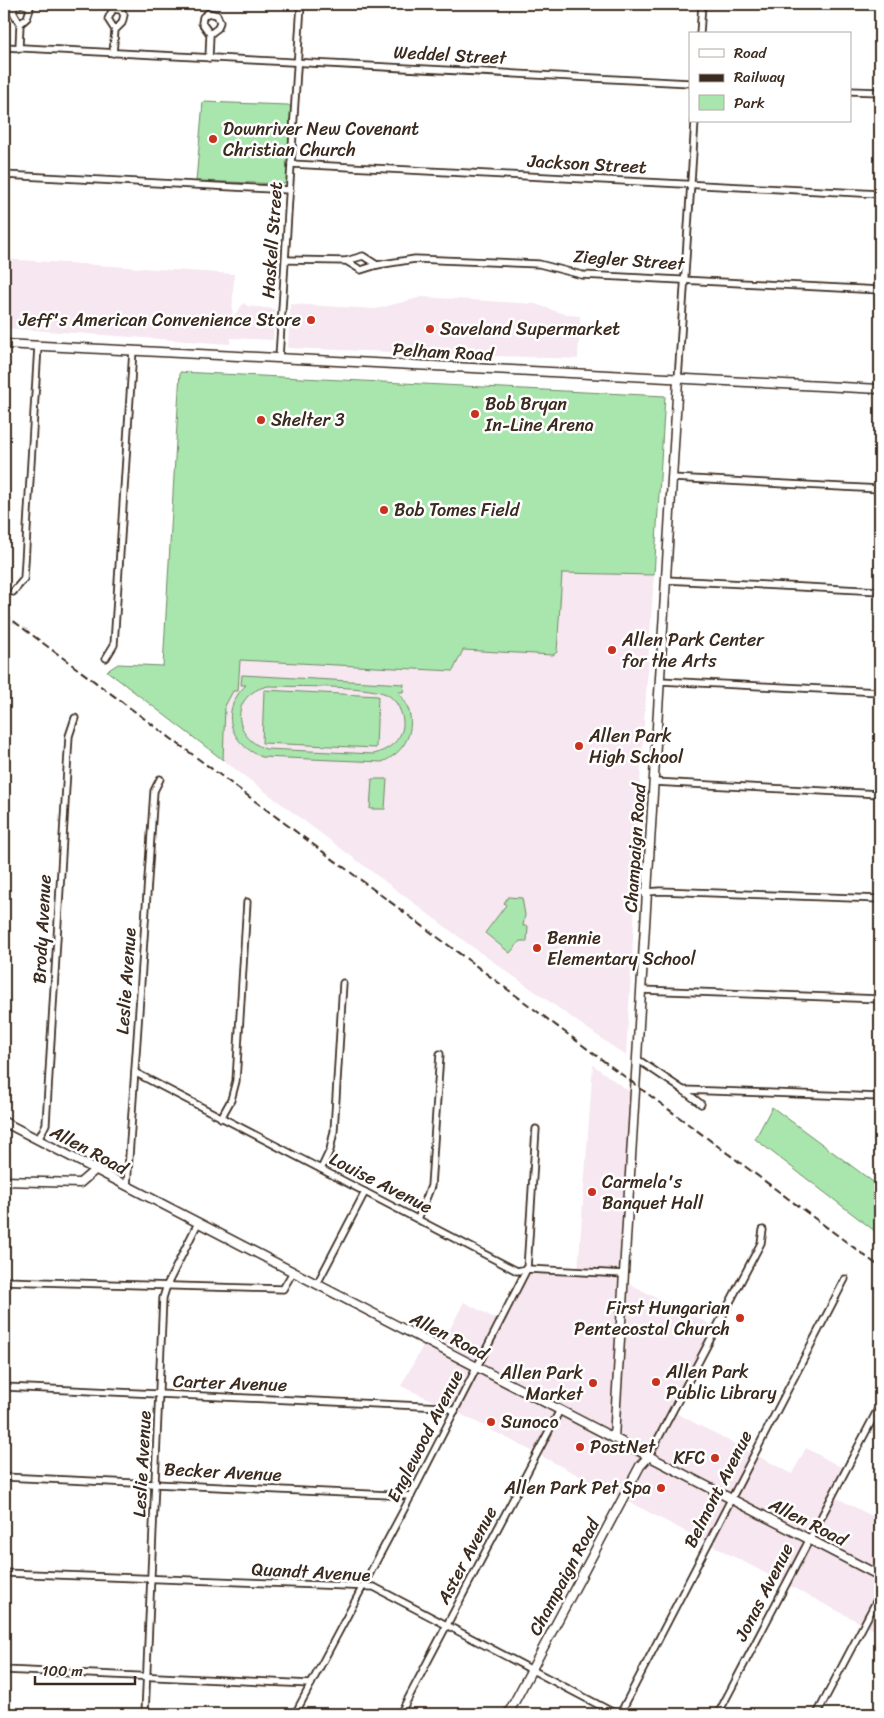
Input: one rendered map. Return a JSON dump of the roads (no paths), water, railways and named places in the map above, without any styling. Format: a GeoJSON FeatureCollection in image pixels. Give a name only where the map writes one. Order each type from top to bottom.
{"type":"FeatureCollection","features":[{"type":"Feature","properties":{"kind":"main road","name":"Pelham Road"},"geometry":{"type":"LineString","coordinates":[[4,344],[880,389]]}},
{"type":"Feature","properties":{"kind":"main road","name":"Champaign Road"},"geometry":{"type":"LineString","coordinates":[[614,1438],[678,380]]}},
{"type":"Feature","properties":{"kind":"main road","name":"Allen Road"},"geometry":{"type":"LineString","coordinates":[[4,1122],[880,1576]]}},
{"type":"Feature","properties":{"kind":"main road"},"geometry":{"type":"LineString","coordinates":[[4,1181],[80,1183],[95,1170]]}},
{"type":"Feature","properties":{"kind":"main road","name":"Champaign Road"},"geometry":{"type":"LineString","coordinates":[[508,1714],[639,1468],[649,1456]]}},
{"type":"Feature","properties":{"kind":"street","name":"Haskell Street"},"geometry":{"type":"LineString","coordinates":[[279,358],[301,4]]}},
{"type":"Feature","properties":{"kind":"street"},"geometry":{"type":"LineString","coordinates":[[700,32],[702,4]]}},
{"type":"Feature","properties":{"kind":"street"},"geometry":{"type":"LineString","coordinates":[[19,48],[20,24]]}},
{"type":"Feature","properties":{"kind":"street"},"geometry":{"type":"LineString","coordinates":[[113,53],[115,30]]}},
{"type":"Feature","properties":{"kind":"street"},"geometry":{"type":"LineString","coordinates":[[209,58],[210,34]]}},
{"type":"Feature","properties":{"kind":"street","name":"Weddel Street"},"geometry":{"type":"LineString","coordinates":[[4,47],[689,83]]}},
{"type":"Feature","properties":{"kind":"street"},"geometry":{"type":"LineString","coordinates":[[852,91],[880,92]]}},
{"type":"Feature","properties":{"kind":"street"},"geometry":{"type":"LineString","coordinates":[[678,380],[695,122]]}},
{"type":"Feature","properties":{"kind":"street","name":"Jackson Street"},"geometry":{"type":"LineString","coordinates":[[291,164],[880,194]]}},
{"type":"Feature","properties":{"kind":"street"},"geometry":{"type":"LineString","coordinates":[[4,175],[290,190]]}},
{"type":"Feature","properties":{"kind":"street","name":"Ziegler Street"},"geometry":{"type":"LineString","coordinates":[[286,260],[346,261],[363,256],[377,265]]}},
{"type":"Feature","properties":{"kind":"street","name":"Ziegler Street"},"geometry":{"type":"LineString","coordinates":[[346,261],[361,270],[377,265],[415,259],[539,264],[582,274],[880,290]]}},
{"type":"Feature","properties":{"kind":"street"},"geometry":{"type":"LineString","coordinates":[[13,592],[24,579],[38,346]]}},
{"type":"Feature","properties":{"kind":"street"},"geometry":{"type":"LineString","coordinates":[[106,658],[114,645],[133,350]]}},
{"type":"Feature","properties":{"kind":"street"},"geometry":{"type":"LineString","coordinates":[[672,478],[880,489]]}},
{"type":"Feature","properties":{"kind":"street"},"geometry":{"type":"LineString","coordinates":[[666,580],[880,591]]}},
{"type":"Feature","properties":{"kind":"street"},"geometry":{"type":"LineString","coordinates":[[660,681],[880,692]]}},
{"type":"Feature","properties":{"kind":"street","name":"Brody Avenue"},"geometry":{"type":"LineString","coordinates":[[38,1140],[46,1124],[69,736],[76,718]]}},
{"type":"Feature","properties":{"kind":"street","name":"Leslie Avenue"},"geometry":{"type":"LineString","coordinates":[[127,1186],[154,791],[160,779]]}},
{"type":"Feature","properties":{"kind":"street"},"geometry":{"type":"LineString","coordinates":[[654,782],[880,794]]}},
{"type":"Feature","properties":{"kind":"street"},"geometry":{"type":"LineString","coordinates":[[636,893],[880,899]]}},
{"type":"Feature","properties":{"kind":"street"},"geometry":{"type":"LineString","coordinates":[[222,1118],[231,1100],[236,1081],[247,902]]}},
{"type":"Feature","properties":{"kind":"street"},"geometry":{"type":"LineString","coordinates":[[321,1169],[330,1150],[334,1131],[343,983]]}},
{"type":"Feature","properties":{"kind":"street"},"geometry":{"type":"LineString","coordinates":[[641,990],[880,999]]}},
{"type":"Feature","properties":{"kind":"street"},"geometry":{"type":"LineString","coordinates":[[418,1219],[431,1186],[440,1054]]}},
{"type":"Feature","properties":{"kind":"street"},"geometry":{"type":"LineString","coordinates":[[637,1058],[701,1104]]}},
{"type":"Feature","properties":{"kind":"street","name":"Louise Avenue"},"geometry":{"type":"LineString","coordinates":[[136,1073],[517,1271],[527,1269],[624,1274]]}},
{"type":"Feature","properties":{"kind":"street"},"geometry":{"type":"LineString","coordinates":[[683,1090],[880,1097]]}},
{"type":"Feature","properties":{"kind":"street","name":"Englewood Avenue"},"geometry":{"type":"LineString","coordinates":[[295,1714],[412,1496],[527,1269],[536,1128]]}},
{"type":"Feature","properties":{"kind":"street"},"geometry":{"type":"LineString","coordinates":[[317,1284],[365,1192]]}},
{"type":"Feature","properties":{"kind":"street","name":"Leslie Avenue"},"geometry":{"type":"LineString","coordinates":[[145,1714],[163,1298],[167,1285],[198,1223]]}},
{"type":"Feature","properties":{"kind":"street"},"geometry":{"type":"LineString","coordinates":[[649,1456],[761,1243],[763,1230]]}},
{"type":"Feature","properties":{"kind":"street"},"geometry":{"type":"LineString","coordinates":[[4,1281],[283,1289],[293,1272]]}},
{"type":"Feature","properties":{"kind":"street","name":"Belmont Avenue"},"geometry":{"type":"LineString","coordinates":[[620,1714],[845,1279]]}},
{"type":"Feature","properties":{"kind":"street","name":"Carter Avenue"},"geometry":{"type":"LineString","coordinates":[[4,1387],[443,1407],[455,1412]]}},
{"type":"Feature","properties":{"kind":"street","name":"Jonas Avenue"},"geometry":{"type":"LineString","coordinates":[[718,1714],[880,1405]]}},
{"type":"Feature","properties":{"kind":"street","name":"Aster Avenue"},"geometry":{"type":"LineString","coordinates":[[400,1714],[560,1410]]}},
{"type":"Feature","properties":{"kind":"street","name":"Becker Avenue"},"geometry":{"type":"LineString","coordinates":[[4,1477],[412,1496]]}},
{"type":"Feature","properties":{"kind":"street","name":"Quandt Avenue"},"geometry":{"type":"LineString","coordinates":[[4,1573],[353,1588],[363,1585],[374,1588],[616,1714]]}},
{"type":"Feature","properties":{"kind":"street"},"geometry":{"type":"LineString","coordinates":[[817,1714],[880,1594]]}},
{"type":"Feature","properties":{"kind":"street"},"geometry":{"type":"LineString","coordinates":[[4,1670],[311,1684]]}},
{"type":"Feature","properties":{"kind":"railway"},"geometry":{"type":"LineString","coordinates":[[4,614],[880,1267]]}},
{"type":"Feature","properties":{"kind":"place","name":"Downriver New Covenant Christian Church"},"geometry":{"type":"Point","coordinates":[213,139]}},
{"type":"Feature","properties":{"kind":"place","name":"Jeff's American Convenience Store"},"geometry":{"type":"Point","coordinates":[311,320]}},
{"type":"Feature","properties":{"kind":"place","name":"Saveland Supermarket"},"geometry":{"type":"Point","coordinates":[430,329]}},
{"type":"Feature","properties":{"kind":"place","name":"Bob Bryan In-Line Arena"},"geometry":{"type":"Point","coordinates":[475,414]}},
{"type":"Feature","properties":{"kind":"place","name":"Shelter 3"},"geometry":{"type":"Point","coordinates":[261,420]}},
{"type":"Feature","properties":{"kind":"place","name":"Bob Tomes Field"},"geometry":{"type":"Point","coordinates":[384,510]}},
{"type":"Feature","properties":{"kind":"place","name":"Allen Park Center for the Arts"},"geometry":{"type":"Point","coordinates":[612,650]}},
{"type":"Feature","properties":{"kind":"place","name":"Allen Park High School"},"geometry":{"type":"Point","coordinates":[579,746]}},
{"type":"Feature","properties":{"kind":"place","name":"Bennie Elementary School"},"geometry":{"type":"Point","coordinates":[537,948]}},
{"type":"Feature","properties":{"kind":"place","name":"Carmela's Banquet Hall"},"geometry":{"type":"Point","coordinates":[592,1192]}},
{"type":"Feature","properties":{"kind":"place","name":"First Hungarian Pentecostal Church"},"geometry":{"type":"Point","coordinates":[740,1318]}},
{"type":"Feature","properties":{"kind":"place","name":"Allen Park Public Library"},"geometry":{"type":"Point","coordinates":[656,1382]}},
{"type":"Feature","properties":{"kind":"place","name":"Allen Park Market"},"geometry":{"type":"Point","coordinates":[593,1383]}},
{"type":"Feature","properties":{"kind":"place","name":"Sunoco"},"geometry":{"type":"Point","coordinates":[491,1422]}},
{"type":"Feature","properties":{"kind":"place","name":"PostNet"},"geometry":{"type":"Point","coordinates":[580,1447]}},
{"type":"Feature","properties":{"kind":"place","name":"KFC"},"geometry":{"type":"Point","coordinates":[715,1458]}},
{"type":"Feature","properties":{"kind":"place","name":"Allen Park Pet Spa"},"geometry":{"type":"Point","coordinates":[661,1488]}}]}
